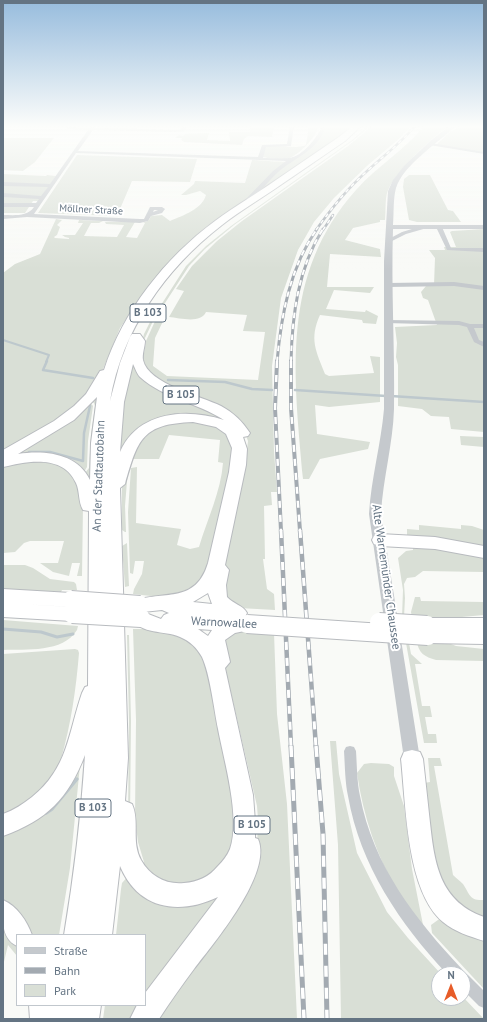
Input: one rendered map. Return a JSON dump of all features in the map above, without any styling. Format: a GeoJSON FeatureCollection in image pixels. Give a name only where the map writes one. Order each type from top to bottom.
{"type":"FeatureCollection","features":[{"type":"Feature","properties":{"kind":"highway","name":"An der Stadtautobahn"},"geometry":{"type":"LineString","coordinates":[[76,934],[92,819],[96,755],[98,443],[104,401],[113,363],[132,320],[163,275],[198,240],[219,223],[290,174]]}},
{"type":"Feature","properties":{"kind":"highway","name":"An der Stadtautobahn"},"geometry":{"type":"LineString","coordinates":[[100,934],[112,830],[117,758],[111,456],[115,412],[122,373],[139,329],[173,276],[206,242],[226,226],[301,174]]}},
{"type":"Feature","properties":{"kind":"highway","name":"B 105"},"geometry":{"type":"LineString","coordinates":[[139,329],[142,334],[136,356],[141,369],[148,378],[169,390],[221,411],[234,420],[244,436],[242,465],[217,585],[220,603],[225,608],[245,617]]}},
{"type":"Feature","properties":{"kind":"highway"},"geometry":{"type":"LineString","coordinates":[[3,456],[54,427],[81,406],[93,394],[103,376],[113,363]]}},
{"type":"Feature","properties":{"kind":"highway"},"geometry":{"type":"LineString","coordinates":[[112,496],[124,456],[130,444],[143,430],[152,425],[164,420],[201,418],[224,426],[233,433],[238,440],[240,449],[236,470],[211,580],[205,588],[190,598],[141,609]]}},
{"type":"Feature","properties":{"kind":"highway"},"geometry":{"type":"LineString","coordinates":[[3,462],[18,458],[38,457],[60,460],[72,466],[81,475],[86,484],[90,525],[97,532]]}},
{"type":"Feature","properties":{"kind":"highway"},"geometry":{"type":"LineString","coordinates":[[380,540],[434,543],[484,552]]}},
{"type":"Feature","properties":{"kind":"highway","name":"Warnowallee"},"geometry":{"type":"LineString","coordinates":[[3,596],[71,607]]}},
{"type":"Feature","properties":{"kind":"highway","name":"Warnowallee"},"geometry":{"type":"LineString","coordinates":[[3,610],[26,611],[71,607],[141,609],[434,632]]}},
{"type":"Feature","properties":{"kind":"highway"},"geometry":{"type":"LineString","coordinates":[[117,758],[125,776],[124,840],[127,855],[133,869],[141,880],[164,894],[184,896],[196,894],[206,890],[226,876],[241,850],[244,833],[244,813],[242,795],[214,662],[208,648],[192,634],[170,627],[157,626],[141,609]]}},
{"type":"Feature","properties":{"kind":"highway"},"geometry":{"type":"LineString","coordinates":[[3,616],[9,616],[26,611]]}},
{"type":"Feature","properties":{"kind":"highway","name":"B 105"},"geometry":{"type":"LineString","coordinates":[[143,1019],[173,976],[222,913],[244,873],[252,832],[252,812],[248,788],[216,647],[216,639],[221,631],[245,617]]}},
{"type":"Feature","properties":{"kind":"highway"},"geometry":{"type":"LineString","coordinates":[[462,625],[474,619],[484,619]]}},
{"type":"Feature","properties":{"kind":"highway","name":"B 105"},"geometry":{"type":"LineString","coordinates":[[434,632],[462,625],[484,625]]}},
{"type":"Feature","properties":{"kind":"highway","name":"B 105"},"geometry":{"type":"LineString","coordinates":[[434,632],[484,637]]}},
{"type":"Feature","properties":{"kind":"highway"},"geometry":{"type":"LineString","coordinates":[[434,632],[484,643]]}},
{"type":"Feature","properties":{"kind":"highway","name":"B 103"},"geometry":{"type":"LineString","coordinates":[[3,824],[25,815],[42,803],[56,790],[67,775],[73,761],[87,706],[97,680]]}},
{"type":"Feature","properties":{"kind":"highway"},"geometry":{"type":"LineString","coordinates":[[412,759],[421,852],[429,880],[445,907],[458,918],[470,925],[484,930]]}},
{"type":"Feature","properties":{"kind":"highway"},"geometry":{"type":"LineString","coordinates":[[3,912],[19,934]]}},
{"type":"Feature","properties":{"kind":"highway"},"geometry":{"type":"LineString","coordinates":[[42,1006],[43,1019]]}},
{"type":"Feature","properties":{"kind":"highway"},"geometry":{"type":"LineString","coordinates":[[60,1019],[63,1006]]}},
{"type":"Feature","properties":{"kind":"highway"},"geometry":{"type":"LineString","coordinates":[[86,1019],[88,1006]]}},
{"type":"Feature","properties":{"kind":"street","name":"Möllner Straße"},"geometry":{"type":"LineString","coordinates":[[29,215],[38,205],[59,174]]}},
{"type":"Feature","properties":{"kind":"street"},"geometry":{"type":"LineString","coordinates":[[219,223],[224,216],[259,192],[273,174]]}},
{"type":"Feature","properties":{"kind":"street","name":"Alte Warnemünder Chaussee"},"geometry":{"type":"LineString","coordinates":[[403,174],[395,182],[391,195],[388,241],[389,395],[387,436],[376,495],[375,514],[412,759]]}},
{"type":"Feature","properties":{"kind":"street"},"geometry":{"type":"LineString","coordinates":[[3,184],[51,186]]}},
{"type":"Feature","properties":{"kind":"street"},"geometry":{"type":"LineString","coordinates":[[3,195],[43,198]]}},
{"type":"Feature","properties":{"kind":"street"},"geometry":{"type":"LineString","coordinates":[[3,205],[38,205]]}},
{"type":"Feature","properties":{"kind":"street"},"geometry":{"type":"LineString","coordinates":[[3,217],[29,215]]}},
{"type":"Feature","properties":{"kind":"street","name":"Möllner Straße"},"geometry":{"type":"LineString","coordinates":[[29,215],[140,222],[146,220],[149,215]]}},
{"type":"Feature","properties":{"kind":"street"},"geometry":{"type":"LineString","coordinates":[[389,227],[484,227]]}},
{"type":"Feature","properties":{"kind":"street"},"geometry":{"type":"LineString","coordinates":[[388,241],[404,233],[425,227]]}},
{"type":"Feature","properties":{"kind":"street"},"geometry":{"type":"LineString","coordinates":[[439,227],[449,249],[484,250]]}},
{"type":"Feature","properties":{"kind":"street"},"geometry":{"type":"LineString","coordinates":[[388,285],[454,284],[484,288]]}},
{"type":"Feature","properties":{"kind":"street"},"geometry":{"type":"LineString","coordinates":[[388,322],[459,323],[470,326],[484,326]]}},
{"type":"Feature","properties":{"kind":"street"},"geometry":{"type":"LineString","coordinates":[[470,326],[476,341],[484,344]]}},
{"type":"Feature","properties":{"kind":"street"},"geometry":{"type":"LineString","coordinates":[[350,750],[354,797],[364,832],[381,873],[392,894],[413,925],[450,966]]}},
{"type":"Feature","properties":{"kind":"street"},"geometry":{"type":"LineString","coordinates":[[471,988],[484,1001]]}},
{"type":"Feature","properties":{"kind":"green space"},"geometry":{"type":"Polygon","coordinates":[[[3,174],[56,176],[39,201],[33,201],[25,213],[3,213],[3,174]]]}},
{"type":"Feature","properties":{"kind":"green space"},"geometry":{"type":"Polygon","coordinates":[[[64,174],[193,174],[190,182],[132,181],[117,216],[38,213],[64,174]]]}},
{"type":"Feature","properties":{"kind":"green space"},"geometry":{"type":"Polygon","coordinates":[[[248,174],[287,174],[224,216],[133,309],[120,328],[101,374],[92,487],[83,505],[82,576],[77,576],[80,563],[72,563],[69,576],[53,572],[40,563],[58,563],[64,541],[30,541],[24,543],[15,552],[3,553],[3,462],[44,457],[84,474],[89,468],[91,434],[95,406],[94,403],[88,400],[3,456],[3,273],[15,264],[40,254],[56,219],[62,220],[57,225],[60,227],[57,235],[54,237],[55,238],[69,239],[62,235],[75,235],[83,223],[78,223],[79,220],[103,221],[99,223],[91,223],[84,236],[117,237],[124,225],[106,224],[105,222],[135,222],[126,237],[137,238],[145,223],[143,223],[149,220],[151,216],[162,215],[170,221],[197,208],[204,200],[206,195],[200,191],[181,195],[194,184],[195,181],[245,183],[248,174]]]}},
{"type":"Feature","properties":{"kind":"green space"},"geometry":{"type":"Polygon","coordinates":[[[306,174],[234,225],[205,249],[189,266],[156,317],[154,316],[186,266],[206,246],[231,226],[306,174]]]}},
{"type":"Feature","properties":{"kind":"green space"},"geometry":{"type":"Polygon","coordinates":[[[309,174],[359,174],[334,198],[314,222],[298,250],[281,298],[272,366],[274,451],[277,492],[271,492],[272,505],[264,506],[265,559],[263,559],[267,589],[274,594],[275,610],[239,608],[228,604],[221,584],[247,449],[248,441],[244,430],[151,377],[139,354],[144,334],[151,320],[154,319],[144,340],[142,353],[144,353],[146,341],[156,319],[164,319],[155,338],[153,366],[167,376],[258,380],[265,332],[243,331],[247,315],[206,312],[200,318],[195,319],[169,317],[184,291],[176,289],[192,266],[217,241],[242,221],[309,174]]]}},
{"type":"Feature","properties":{"kind":"green space"},"geometry":{"type":"Polygon","coordinates":[[[373,174],[399,174],[390,185],[387,193],[385,220],[380,220],[380,222],[353,228],[345,240],[380,249],[381,257],[330,254],[327,287],[374,287],[370,293],[334,290],[326,309],[365,312],[366,310],[378,316],[376,324],[363,323],[362,320],[320,315],[314,338],[317,352],[325,374],[329,376],[374,373],[370,356],[380,357],[380,402],[329,407],[315,405],[317,434],[370,442],[368,449],[320,459],[309,479],[303,479],[297,402],[296,364],[298,327],[303,291],[314,256],[332,223],[356,190],[373,174]]]}},
{"type":"Feature","properties":{"kind":"green space"},"geometry":{"type":"Polygon","coordinates":[[[409,175],[430,175],[448,210],[453,211],[461,222],[417,222],[409,220],[403,187],[404,179],[409,175]]]}},
{"type":"Feature","properties":{"kind":"green space"},"geometry":{"type":"Polygon","coordinates":[[[484,229],[484,432],[451,429],[449,417],[431,416],[422,409],[398,406],[398,365],[396,357],[397,343],[395,327],[437,325],[428,300],[423,298],[421,292],[426,286],[434,285],[435,258],[429,250],[445,250],[444,247],[456,247],[450,232],[452,231],[484,229]]]}},
{"type":"Feature","properties":{"kind":"green space"},"geometry":{"type":"Polygon","coordinates":[[[133,353],[136,367],[214,410],[235,430],[172,416],[120,455],[116,442],[133,353]]]}},
{"type":"Feature","properties":{"kind":"green space"},"geometry":{"type":"Polygon","coordinates":[[[90,402],[93,406],[88,441],[87,467],[84,472],[74,462],[67,459],[7,458],[90,402]]]}},
{"type":"Feature","properties":{"kind":"green space"},"geometry":{"type":"Polygon","coordinates":[[[191,420],[223,429],[235,441],[212,566],[195,591],[151,597],[133,594],[142,574],[144,561],[135,561],[133,574],[130,573],[128,512],[131,468],[137,467],[136,523],[181,529],[177,545],[190,549],[199,547],[220,484],[223,463],[218,462],[220,440],[169,435],[159,459],[130,459],[138,448],[137,445],[153,427],[191,420]]]}},
{"type":"Feature","properties":{"kind":"green space"},"geometry":{"type":"Polygon","coordinates":[[[460,436],[484,437],[484,447],[461,445],[460,436]]]}},
{"type":"Feature","properties":{"kind":"green space"},"geometry":{"type":"Polygon","coordinates":[[[128,469],[125,506],[125,532],[122,530],[122,482],[128,469]]]}},
{"type":"Feature","properties":{"kind":"green space"},"geometry":{"type":"Polygon","coordinates":[[[419,525],[461,529],[461,525],[472,526],[484,530],[484,548],[438,537],[407,535],[407,529],[419,530],[419,525]]]}},
{"type":"Feature","properties":{"kind":"green space"},"geometry":{"type":"Polygon","coordinates":[[[127,543],[129,586],[125,587],[122,546],[127,543]]]}},
{"type":"Feature","properties":{"kind":"green space"},"geometry":{"type":"Polygon","coordinates":[[[413,547],[430,548],[484,557],[484,572],[423,571],[415,577],[407,578],[404,584],[404,617],[402,617],[403,590],[398,558],[406,551],[413,550],[413,547]]]}},
{"type":"Feature","properties":{"kind":"green space"},"geometry":{"type":"Polygon","coordinates":[[[3,565],[25,565],[33,568],[50,579],[74,582],[77,590],[62,590],[61,592],[3,590],[3,565]]]}},
{"type":"Feature","properties":{"kind":"green space"},"geometry":{"type":"Polygon","coordinates":[[[415,597],[420,597],[421,601],[484,602],[484,615],[440,619],[412,618],[411,612],[415,597]]]}},
{"type":"Feature","properties":{"kind":"green space"},"geometry":{"type":"Polygon","coordinates":[[[3,620],[78,626],[77,630],[71,637],[63,643],[43,648],[3,650],[3,620]]]}},
{"type":"Feature","properties":{"kind":"green space"},"geometry":{"type":"Polygon","coordinates":[[[133,629],[150,629],[185,636],[208,659],[240,825],[220,875],[176,890],[140,868],[144,862],[138,842],[135,818],[136,720],[133,629]]]}},
{"type":"Feature","properties":{"kind":"green space"},"geometry":{"type":"Polygon","coordinates":[[[236,630],[274,633],[277,714],[287,804],[297,1019],[149,1019],[257,849],[257,806],[220,645],[221,640],[236,630]]]}},
{"type":"Feature","properties":{"kind":"green space"},"geometry":{"type":"Polygon","coordinates":[[[127,635],[129,635],[131,721],[130,819],[128,819],[129,720],[127,635]]]}},
{"type":"Feature","properties":{"kind":"green space"},"geometry":{"type":"Polygon","coordinates":[[[417,641],[446,642],[456,646],[484,649],[484,661],[436,660],[423,654],[419,649],[417,641]]]}},
{"type":"Feature","properties":{"kind":"green space"},"geometry":{"type":"Polygon","coordinates":[[[406,643],[409,643],[411,654],[422,664],[415,664],[422,706],[430,706],[432,717],[425,717],[428,734],[436,734],[437,743],[424,743],[406,643]]]}},
{"type":"Feature","properties":{"kind":"green space"},"geometry":{"type":"Polygon","coordinates":[[[78,650],[79,653],[73,707],[61,759],[67,761],[57,779],[3,819],[3,654],[78,650]]]}},
{"type":"Feature","properties":{"kind":"green space"},"geometry":{"type":"Polygon","coordinates":[[[330,741],[336,741],[339,774],[357,853],[387,912],[434,966],[431,966],[431,1006],[471,1005],[484,1019],[341,1019],[338,845],[330,741]]]}},
{"type":"Feature","properties":{"kind":"green space"},"geometry":{"type":"Polygon","coordinates":[[[428,758],[440,758],[442,766],[434,766],[453,875],[463,884],[470,896],[475,899],[484,900],[484,918],[475,916],[449,897],[433,865],[424,783],[430,782],[428,758]]]}},
{"type":"Feature","properties":{"kind":"green space"},"geometry":{"type":"Polygon","coordinates":[[[364,764],[389,764],[394,767],[394,776],[404,806],[412,869],[424,930],[405,904],[391,881],[372,836],[363,805],[357,773],[364,764]]]}},
{"type":"Feature","properties":{"kind":"green space"},"geometry":{"type":"Polygon","coordinates":[[[80,765],[70,868],[59,934],[27,934],[3,901],[3,832],[80,765]]]}},
{"type":"Feature","properties":{"kind":"green space"},"geometry":{"type":"Polygon","coordinates":[[[129,875],[134,883],[225,889],[146,1004],[146,934],[116,934],[122,883],[129,875]]]}},
{"type":"Feature","properties":{"kind":"green space"},"geometry":{"type":"Polygon","coordinates":[[[442,917],[458,930],[484,942],[484,989],[471,975],[471,966],[463,966],[432,933],[431,925],[442,917]]]}},
{"type":"Feature","properties":{"kind":"green space"},"geometry":{"type":"Polygon","coordinates":[[[3,925],[16,944],[16,955],[8,945],[3,966],[3,925]]]}},
{"type":"Feature","properties":{"kind":"green space"},"geometry":{"type":"Polygon","coordinates":[[[105,1006],[144,1006],[136,1019],[103,1019],[105,1006]]]}},
{"type":"Feature","properties":{"kind":"waterway"},"geometry":{"type":"LineString","coordinates":[[3,340],[49,355],[46,362]]}},
{"type":"Feature","properties":{"kind":"waterway"},"geometry":{"type":"LineString","coordinates":[[47,361],[43,370],[93,378]]}},
{"type":"Feature","properties":{"kind":"waterway"},"geometry":{"type":"LineString","coordinates":[[168,380],[225,382],[252,389],[272,390]]}},
{"type":"Feature","properties":{"kind":"waterway"},"geometry":{"type":"LineString","coordinates":[[295,390],[386,396]]}},
{"type":"Feature","properties":{"kind":"waterway"},"geometry":{"type":"LineString","coordinates":[[391,396],[484,402]]}},
{"type":"Feature","properties":{"kind":"waterway"},"geometry":{"type":"LineString","coordinates":[[29,452],[50,452],[83,461],[84,433],[90,406]]}},
{"type":"Feature","properties":{"kind":"waterway"},"geometry":{"type":"LineString","coordinates":[[3,629],[41,632],[57,637],[73,634]]}},
{"type":"Feature","properties":{"kind":"waterway"},"geometry":{"type":"LineString","coordinates":[[46,813],[52,809],[77,779]]}},
{"type":"Feature","properties":{"kind":"railway"},"geometry":{"type":"LineString","coordinates":[[316,230],[333,207],[364,174]]}},
{"type":"Feature","properties":{"kind":"railway"},"geometry":{"type":"LineString","coordinates":[[323,230],[333,215]]}},
{"type":"Feature","properties":{"kind":"railway"},"geometry":{"type":"LineString","coordinates":[[277,362],[281,327],[288,292],[300,259],[317,229]]}},
{"type":"Feature","properties":{"kind":"railway"},"geometry":{"type":"LineString","coordinates":[[291,362],[295,310],[302,276],[314,244],[323,229]]}},
{"type":"Feature","properties":{"kind":"railway"},"geometry":{"type":"LineString","coordinates":[[277,361],[275,408],[281,531]]}},
{"type":"Feature","properties":{"kind":"railway"},"geometry":{"type":"LineString","coordinates":[[291,362],[291,408],[300,531]]}},
{"type":"Feature","properties":{"kind":"railway"},"geometry":{"type":"LineString","coordinates":[[281,530],[291,747]]}},
{"type":"Feature","properties":{"kind":"railway"},"geometry":{"type":"LineString","coordinates":[[300,530],[316,747]]}},
{"type":"Feature","properties":{"kind":"railway"},"geometry":{"type":"LineString","coordinates":[[291,746],[304,1019]]}},
{"type":"Feature","properties":{"kind":"railway"},"geometry":{"type":"LineString","coordinates":[[316,746],[323,834],[327,1019]]}}]}
